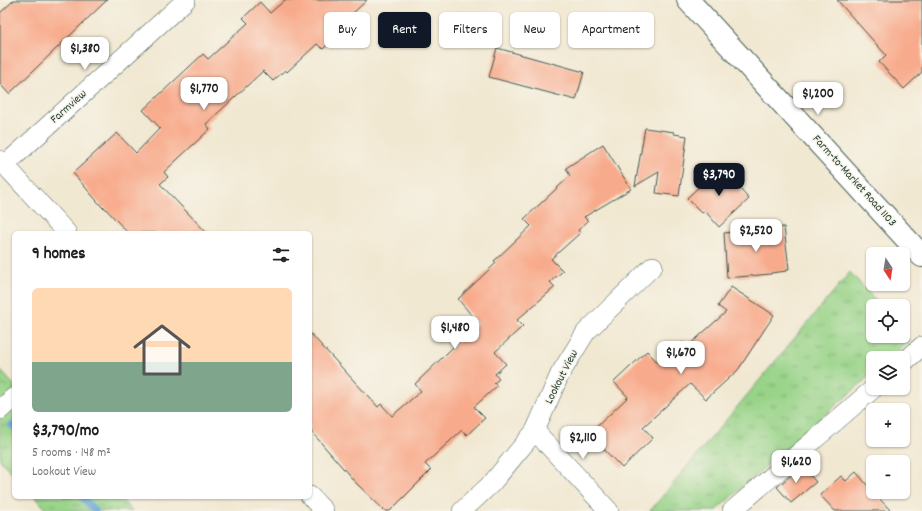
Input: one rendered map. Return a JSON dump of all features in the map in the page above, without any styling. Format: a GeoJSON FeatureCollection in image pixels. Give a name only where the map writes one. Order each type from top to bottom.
{"type":"FeatureCollection","features":[{"type":"Feature","properties":{"kind":"main road","name":"Farm-to-Market Road 1103"},"geometry":{"type":"LineString","coordinates":[[688,0],[922,256]]}},
{"type":"Feature","properties":{"kind":"street","name":"Farmview"},"geometry":{"type":"LineString","coordinates":[[2,163],[186,0]]}},
{"type":"Feature","properties":{"kind":"street"},"geometry":{"type":"LineString","coordinates":[[2,163],[65,231]]}},
{"type":"Feature","properties":{"kind":"street","name":"Lookout View"},"geometry":{"type":"LineString","coordinates":[[462,511],[492,483],[535,431],[560,374],[586,332],[653,266]]}},
{"type":"Feature","properties":{"kind":"street"},"geometry":{"type":"LineString","coordinates":[[910,357],[922,346]]}},
{"type":"Feature","properties":{"kind":"street"},"geometry":{"type":"LineString","coordinates":[[732,511],[866,395]]}},
{"type":"Feature","properties":{"kind":"street"},"geometry":{"type":"LineString","coordinates":[[0,410],[12,399]]}},
{"type":"Feature","properties":{"kind":"street"},"geometry":{"type":"LineString","coordinates":[[535,431],[609,511]]}},
{"type":"Feature","properties":{"kind":"street"},"geometry":{"type":"LineString","coordinates":[[312,498],[324,511]]}},
{"type":"Feature","properties":{"kind":"green space"},"geometry":{"type":"Polygon","coordinates":[[[850,272],[874,299],[866,299],[866,343],[907,343],[898,351],[866,351],[866,379],[715,511],[650,511],[850,272]]]}},
{"type":"Feature","properties":{"kind":"green space"},"geometry":{"type":"Polygon","coordinates":[[[0,370],[12,383],[12,473],[0,460],[0,370]]]}},
{"type":"Feature","properties":{"kind":"green space"},"geometry":{"type":"Polygon","coordinates":[[[37,499],[121,499],[132,511],[48,511],[37,499]]]}},
{"type":"Feature","properties":{"kind":"building"},"geometry":{"type":"Polygon","coordinates":[[[14,0],[107,0],[9,94],[0,84],[0,13],[14,0]]]}},
{"type":"Feature","properties":{"kind":"building"},"geometry":{"type":"Polygon","coordinates":[[[285,0],[367,0],[354,12],[324,12],[324,48],[323,49],[317,44],[287,72],[285,70],[273,81],[263,71],[206,124],[210,129],[164,172],[168,177],[160,184],[205,231],[126,231],[104,207],[103,208],[73,173],[117,133],[136,153],[160,128],[143,110],[203,54],[208,59],[248,23],[243,18],[260,2],[270,13],[285,0]]]}},
{"type":"Feature","properties":{"kind":"building"},"geometry":{"type":"Polygon","coordinates":[[[837,0],[922,0],[922,72],[904,89],[879,62],[886,55],[837,0]]]}},
{"type":"Feature","properties":{"kind":"building"},"geometry":{"type":"Polygon","coordinates":[[[497,48],[584,72],[576,100],[489,77],[497,48]]]}},
{"type":"Feature","properties":{"kind":"building"},"geometry":{"type":"Polygon","coordinates":[[[645,128],[674,132],[674,134],[687,136],[679,196],[656,193],[659,172],[635,186],[645,128]]]}},
{"type":"Feature","properties":{"kind":"building"},"geometry":{"type":"Polygon","coordinates":[[[603,144],[631,189],[584,217],[588,221],[578,230],[580,233],[551,259],[563,271],[550,282],[555,287],[517,320],[523,326],[495,352],[506,364],[495,374],[499,379],[494,383],[497,386],[474,407],[485,418],[467,435],[462,430],[425,464],[431,470],[390,511],[385,511],[355,482],[312,432],[312,335],[378,407],[381,404],[392,416],[421,391],[415,384],[478,323],[458,299],[496,263],[494,261],[531,226],[524,219],[570,176],[566,168],[603,144]]]}},
{"type":"Feature","properties":{"kind":"building"},"geometry":{"type":"Polygon","coordinates":[[[720,167],[749,199],[719,227],[705,211],[702,213],[687,198],[720,167]]]}},
{"type":"Feature","properties":{"kind":"building"},"geometry":{"type":"Polygon","coordinates":[[[784,227],[789,269],[787,269],[787,271],[727,278],[724,233],[784,227]]]}},
{"type":"Feature","properties":{"kind":"building"},"geometry":{"type":"Polygon","coordinates":[[[731,287],[774,315],[738,370],[706,399],[690,384],[643,427],[653,438],[622,468],[594,439],[596,437],[591,432],[628,397],[614,382],[647,351],[659,364],[683,342],[687,347],[726,312],[718,306],[731,287]]]}},
{"type":"Feature","properties":{"kind":"building"},"geometry":{"type":"Polygon","coordinates":[[[802,466],[816,482],[791,503],[777,487],[802,466]]]}},
{"type":"Feature","properties":{"kind":"building"},"geometry":{"type":"Polygon","coordinates":[[[856,472],[866,484],[866,499],[880,499],[891,511],[835,511],[820,495],[841,476],[846,481],[856,472]]]}},
{"type":"Feature","properties":{"kind":"waterway"},"geometry":{"type":"LineString","coordinates":[[84,499],[95,511]]}}]}
